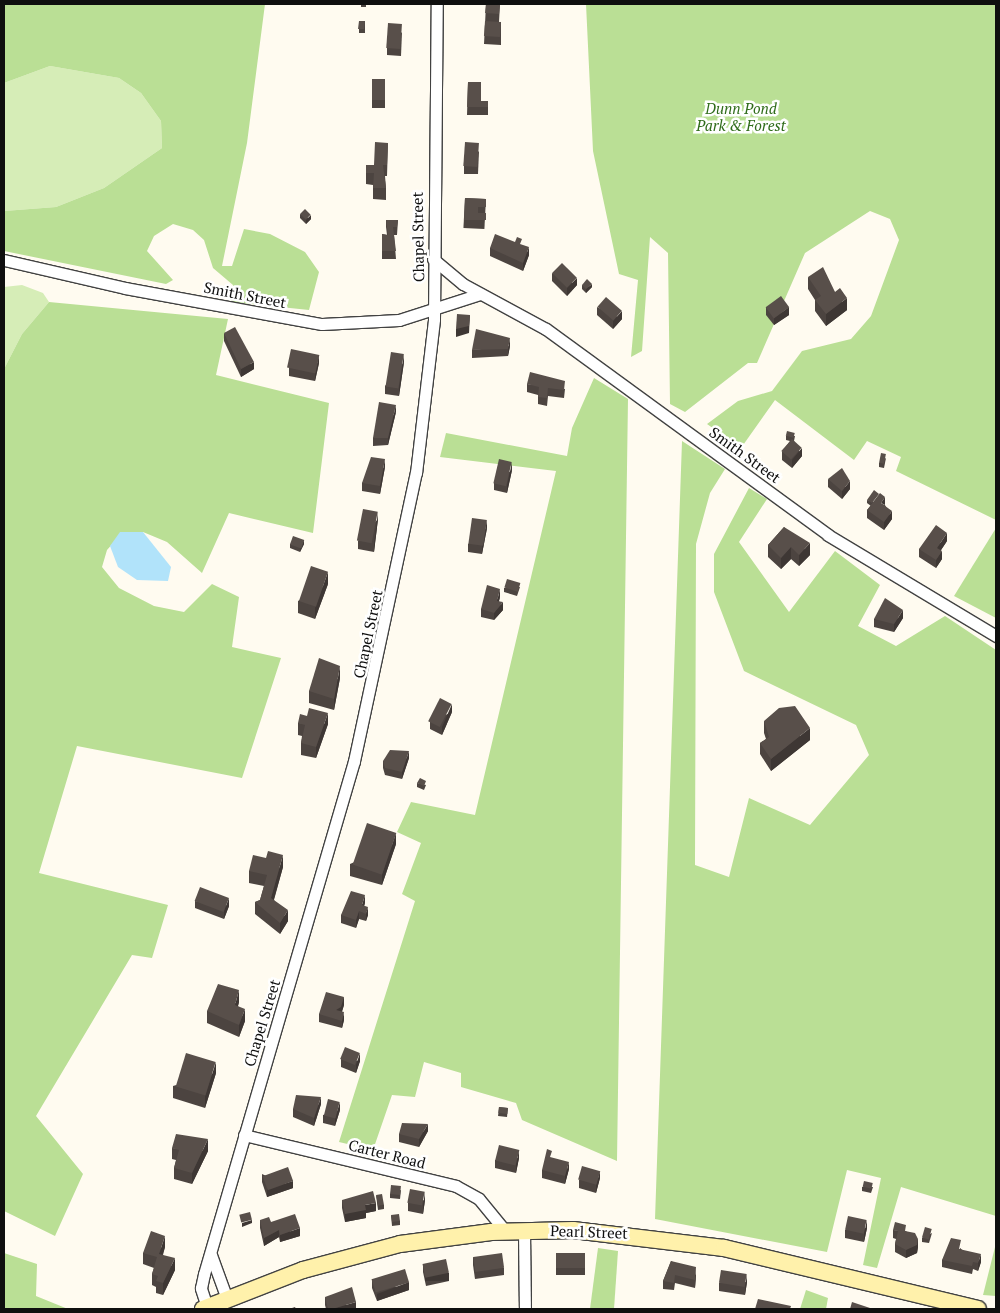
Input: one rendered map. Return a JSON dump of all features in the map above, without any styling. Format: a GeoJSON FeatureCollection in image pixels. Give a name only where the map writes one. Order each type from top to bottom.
{"type":"FeatureCollection","features":[{"type":"Feature","properties":{"kind":"main road","name":"Pearl Street"},"geometry":{"type":"LineString","coordinates":[[205,1308],[368,1252],[432,1239],[524,1231],[598,1231],[686,1241],[978,1309]]}},
{"type":"Feature","properties":{"kind":"street","name":"Chapel Street"},"geometry":{"type":"LineString","coordinates":[[205,1308],[201,1288],[210,1251],[333,838],[374,680],[423,433],[434,312],[433,259],[437,4]]}},
{"type":"Feature","properties":{"kind":"street","name":"Smith Street"},"geometry":{"type":"LineString","coordinates":[[433,259],[480,294],[546,329],[859,555],[996,636]]}},
{"type":"Feature","properties":{"kind":"street","name":"Smith Street"},"geometry":{"type":"LineString","coordinates":[[4,260],[124,288],[322,324],[381,324],[434,312],[480,294]]}},
{"type":"Feature","properties":{"kind":"street","name":"Carter Road"},"geometry":{"type":"LineString","coordinates":[[244,1135],[456,1186],[478,1199],[506,1232]]}},
{"type":"Feature","properties":{"kind":"street"},"geometry":{"type":"LineString","coordinates":[[524,1231],[525,1309]]}},
{"type":"Feature","properties":{"kind":"street"},"geometry":{"type":"LineString","coordinates":[[210,1251],[227,1299]]}},
{"type":"Feature","properties":{"kind":"green space"},"geometry":{"type":"Polygon","coordinates":[[[4,4],[265,4],[247,143],[222,266],[232,266],[244,229],[270,234],[305,252],[319,272],[309,310],[231,302],[233,285],[213,268],[204,240],[193,230],[173,224],[154,236],[147,251],[173,280],[166,284],[4,251],[4,211],[56,207],[104,188],[162,148],[161,121],[141,93],[119,78],[50,66],[4,83],[4,4]]]}},
{"type":"Feature","properties":{"kind":"green space","name":"Dunn Pond Park & Forest"},"geometry":{"type":"Polygon","coordinates":[[[586,4],[996,4],[996,520],[896,471],[901,457],[867,441],[854,460],[775,400],[741,448],[707,424],[738,401],[772,391],[802,351],[851,339],[871,316],[899,240],[890,219],[870,211],[805,253],[757,363],[748,363],[685,412],[670,404],[668,253],[650,237],[642,351],[631,357],[638,280],[619,274],[593,151],[586,4]]]}},
{"type":"Feature","properties":{"kind":"green space"},"geometry":{"type":"Polygon","coordinates":[[[50,66],[119,78],[141,93],[161,121],[162,148],[104,188],[56,207],[4,211],[4,83],[50,66]]]}},
{"type":"Feature","properties":{"kind":"green space"},"geometry":{"type":"Polygon","coordinates":[[[22,285],[43,293],[49,302],[22,334],[4,369],[4,287],[22,285]]]}},
{"type":"Feature","properties":{"kind":"green space"},"geometry":{"type":"Polygon","coordinates":[[[49,302],[228,319],[216,375],[329,403],[313,533],[229,513],[202,573],[167,542],[143,532],[122,533],[107,550],[102,567],[119,588],[154,606],[184,612],[212,584],[239,597],[232,647],[281,658],[242,778],[77,746],[39,873],[168,905],[152,958],[132,955],[36,1116],[83,1174],[55,1236],[4,1211],[4,369],[22,334],[49,302]]]}},
{"type":"Feature","properties":{"kind":"green space"},"geometry":{"type":"Polygon","coordinates":[[[594,378],[628,399],[617,1161],[522,1120],[516,1103],[461,1087],[461,1073],[424,1062],[415,1097],[392,1095],[373,1150],[339,1142],[415,901],[402,894],[421,843],[397,832],[411,802],[475,815],[556,471],[440,457],[446,433],[567,456],[572,428],[594,378]]]}},
{"type":"Feature","properties":{"kind":"green space"},"geometry":{"type":"Polygon","coordinates":[[[682,441],[725,469],[710,493],[696,544],[695,865],[729,877],[749,798],[810,825],[869,755],[856,725],[744,671],[714,592],[714,554],[749,488],[767,499],[739,542],[789,612],[835,551],[880,585],[858,626],[896,646],[945,616],[996,650],[996,1216],[901,1187],[877,1268],[863,1265],[881,1178],[847,1170],[827,1252],[655,1219],[682,441]]]}},
{"type":"Feature","properties":{"kind":"green space"},"geometry":{"type":"Polygon","coordinates":[[[996,528],[996,618],[954,596],[996,528]]]}},
{"type":"Feature","properties":{"kind":"green space"},"geometry":{"type":"Polygon","coordinates":[[[996,1243],[996,1296],[983,1295],[996,1243]]]}},
{"type":"Feature","properties":{"kind":"green space"},"geometry":{"type":"Polygon","coordinates":[[[598,1248],[618,1251],[614,1309],[590,1309],[598,1248]]]}},
{"type":"Feature","properties":{"kind":"green space"},"geometry":{"type":"Polygon","coordinates":[[[4,1253],[37,1264],[36,1296],[68,1309],[4,1309],[4,1253]]]}},
{"type":"Feature","properties":{"kind":"green space"},"geometry":{"type":"Polygon","coordinates":[[[806,1290],[828,1298],[826,1309],[800,1309],[806,1290]]]}},
{"type":"Feature","properties":{"kind":"water"},"geometry":{"type":"Polygon","coordinates":[[[120,532],[143,532],[171,567],[168,581],[137,580],[118,567],[110,546],[120,532]]]}},
{"type":"Feature","properties":{"kind":"building"},"geometry":{"type":"Polygon","coordinates":[[[486,4],[500,4],[499,14],[485,13],[486,4]]]}},
{"type":"Feature","properties":{"kind":"building"},"geometry":{"type":"Polygon","coordinates":[[[359,21],[365,21],[364,29],[358,29],[359,21]]]}},
{"type":"Feature","properties":{"kind":"building"},"geometry":{"type":"Polygon","coordinates":[[[485,21],[501,22],[500,37],[484,36],[485,21]]]}},
{"type":"Feature","properties":{"kind":"building"},"geometry":{"type":"Polygon","coordinates":[[[388,23],[402,24],[400,49],[386,48],[388,23]]]}},
{"type":"Feature","properties":{"kind":"building"},"geometry":{"type":"Polygon","coordinates":[[[372,79],[385,79],[385,100],[372,100],[372,79]]]}},
{"type":"Feature","properties":{"kind":"building"},"geometry":{"type":"Polygon","coordinates":[[[468,82],[481,82],[481,101],[488,101],[488,107],[467,107],[468,82]]]}},
{"type":"Feature","properties":{"kind":"building"},"geometry":{"type":"Polygon","coordinates":[[[375,142],[388,143],[387,165],[383,165],[386,188],[373,188],[374,173],[366,173],[366,165],[374,165],[375,142]]]}},
{"type":"Feature","properties":{"kind":"building"},"geometry":{"type":"Polygon","coordinates":[[[465,142],[479,143],[477,167],[463,166],[465,142]]]}},
{"type":"Feature","properties":{"kind":"building"},"geometry":{"type":"Polygon","coordinates":[[[465,198],[486,199],[486,207],[478,207],[478,213],[486,213],[486,220],[464,220],[465,198]]]}},
{"type":"Feature","properties":{"kind":"building"},"geometry":{"type":"Polygon","coordinates":[[[305,209],[311,215],[306,220],[300,214],[305,209]]]}},
{"type":"Feature","properties":{"kind":"building"},"geometry":{"type":"Polygon","coordinates":[[[386,220],[398,220],[397,227],[393,227],[396,251],[382,251],[382,234],[388,235],[386,220]]]}},
{"type":"Feature","properties":{"kind":"building"},"geometry":{"type":"Polygon","coordinates":[[[495,234],[515,242],[517,237],[522,239],[520,244],[529,247],[523,263],[490,248],[495,234]]]}},
{"type":"Feature","properties":{"kind":"building"},"geometry":{"type":"Polygon","coordinates":[[[562,263],[577,278],[567,288],[552,273],[562,263]]]}},
{"type":"Feature","properties":{"kind":"building"},"geometry":{"type":"Polygon","coordinates":[[[823,267],[835,292],[840,288],[847,298],[826,314],[815,300],[821,296],[808,277],[823,267]]]}},
{"type":"Feature","properties":{"kind":"building"},"geometry":{"type":"Polygon","coordinates":[[[587,279],[592,284],[586,289],[582,285],[587,279]]]}},
{"type":"Feature","properties":{"kind":"building"},"geometry":{"type":"Polygon","coordinates":[[[781,296],[789,307],[774,318],[766,307],[781,296]]]}},
{"type":"Feature","properties":{"kind":"building"},"geometry":{"type":"Polygon","coordinates":[[[606,297],[622,311],[613,321],[597,307],[606,297]]]}},
{"type":"Feature","properties":{"kind":"building"},"geometry":{"type":"Polygon","coordinates":[[[457,314],[470,315],[469,326],[456,329],[457,314]]]}},
{"type":"Feature","properties":{"kind":"building"},"geometry":{"type":"Polygon","coordinates":[[[235,327],[254,362],[241,369],[224,333],[235,327]]]}},
{"type":"Feature","properties":{"kind":"building"},"geometry":{"type":"Polygon","coordinates":[[[476,329],[510,338],[508,349],[472,350],[476,329]]]}},
{"type":"Feature","properties":{"kind":"building"},"geometry":{"type":"Polygon","coordinates":[[[291,349],[319,355],[315,374],[287,368],[291,349]]]}},
{"type":"Feature","properties":{"kind":"building"},"geometry":{"type":"Polygon","coordinates":[[[391,352],[404,354],[398,389],[386,387],[391,352]]]}},
{"type":"Feature","properties":{"kind":"building"},"geometry":{"type":"Polygon","coordinates":[[[530,372],[565,381],[564,390],[548,388],[547,398],[538,397],[539,387],[527,384],[530,372]]]}},
{"type":"Feature","properties":{"kind":"building"},"geometry":{"type":"Polygon","coordinates":[[[379,402],[396,405],[388,438],[373,438],[379,402]]]}},
{"type":"Feature","properties":{"kind":"building"},"geometry":{"type":"Polygon","coordinates":[[[787,431],[795,433],[794,438],[786,436],[787,431]]]}},
{"type":"Feature","properties":{"kind":"building"},"geometry":{"type":"Polygon","coordinates":[[[792,439],[802,448],[791,460],[781,451],[792,439]]]}},
{"type":"Feature","properties":{"kind":"building"},"geometry":{"type":"Polygon","coordinates":[[[881,453],[886,454],[884,464],[879,463],[881,453]]]}},
{"type":"Feature","properties":{"kind":"building"},"geometry":{"type":"Polygon","coordinates":[[[371,457],[385,459],[380,486],[362,483],[371,457]]]}},
{"type":"Feature","properties":{"kind":"building"},"geometry":{"type":"Polygon","coordinates":[[[499,459],[512,462],[506,486],[493,483],[499,459]]]}},
{"type":"Feature","properties":{"kind":"building"},"geometry":{"type":"Polygon","coordinates":[[[842,468],[850,481],[842,491],[828,479],[842,468]]]}},
{"type":"Feature","properties":{"kind":"building"},"geometry":{"type":"Polygon","coordinates":[[[874,490],[879,494],[872,503],[867,500],[874,490]]]}},
{"type":"Feature","properties":{"kind":"building"},"geometry":{"type":"Polygon","coordinates":[[[880,493],[885,497],[881,503],[892,511],[884,522],[867,510],[880,493]]]}},
{"type":"Feature","properties":{"kind":"building"},"geometry":{"type":"Polygon","coordinates":[[[363,509],[378,512],[372,543],[357,540],[363,509]]]}},
{"type":"Feature","properties":{"kind":"building"},"geometry":{"type":"Polygon","coordinates":[[[472,518],[487,520],[483,546],[468,544],[472,518]]]}},
{"type":"Feature","properties":{"kind":"building"},"geometry":{"type":"Polygon","coordinates":[[[936,525],[947,533],[937,548],[942,551],[936,560],[919,549],[936,525]]]}},
{"type":"Feature","properties":{"kind":"building"},"geometry":{"type":"Polygon","coordinates":[[[784,527],[810,543],[799,555],[791,547],[781,558],[768,545],[784,527]]]}},
{"type":"Feature","properties":{"kind":"building"},"geometry":{"type":"Polygon","coordinates":[[[293,536],[304,540],[301,549],[290,544],[293,536]]]}},
{"type":"Feature","properties":{"kind":"building"},"geometry":{"type":"Polygon","coordinates":[[[311,566],[328,572],[316,607],[299,601],[311,566]]]}},
{"type":"Feature","properties":{"kind":"building"},"geometry":{"type":"Polygon","coordinates":[[[507,579],[520,583],[518,592],[504,588],[507,579]]]}},
{"type":"Feature","properties":{"kind":"building"},"geometry":{"type":"Polygon","coordinates":[[[487,585],[500,589],[497,601],[503,602],[494,613],[481,609],[487,585]]]}},
{"type":"Feature","properties":{"kind":"building"},"geometry":{"type":"Polygon","coordinates":[[[885,598],[903,610],[894,624],[874,619],[885,598]]]}},
{"type":"Feature","properties":{"kind":"building"},"geometry":{"type":"Polygon","coordinates":[[[319,658],[340,666],[334,699],[309,691],[319,658]]]}},
{"type":"Feature","properties":{"kind":"building"},"geometry":{"type":"Polygon","coordinates":[[[440,698],[452,704],[440,727],[428,721],[440,698]]]}},
{"type":"Feature","properties":{"kind":"building"},"geometry":{"type":"Polygon","coordinates":[[[795,706],[810,728],[771,759],[760,743],[769,737],[764,721],[779,708],[795,706]]]}},
{"type":"Feature","properties":{"kind":"building"},"geometry":{"type":"Polygon","coordinates":[[[309,708],[328,713],[316,747],[301,743],[305,725],[298,723],[300,714],[307,716],[309,708]]]}},
{"type":"Feature","properties":{"kind":"building"},"geometry":{"type":"Polygon","coordinates":[[[390,750],[409,751],[402,772],[385,768],[383,761],[390,750]]]}},
{"type":"Feature","properties":{"kind":"building"},"geometry":{"type":"Polygon","coordinates":[[[420,778],[426,781],[424,786],[417,783],[420,778]]]}},
{"type":"Feature","properties":{"kind":"building"},"geometry":{"type":"Polygon","coordinates":[[[367,823],[396,833],[382,875],[353,865],[367,823]]]}},
{"type":"Feature","properties":{"kind":"building"},"geometry":{"type":"Polygon","coordinates":[[[268,851],[283,855],[271,898],[288,910],[280,923],[255,902],[260,900],[267,875],[249,871],[253,855],[266,858],[268,851]]]}},
{"type":"Feature","properties":{"kind":"building"},"geometry":{"type":"Polygon","coordinates":[[[200,887],[229,898],[224,912],[195,901],[200,887]]]}},
{"type":"Feature","properties":{"kind":"building"},"geometry":{"type":"Polygon","coordinates":[[[351,891],[365,895],[362,905],[368,907],[366,914],[359,911],[356,920],[341,915],[351,891]]]}},
{"type":"Feature","properties":{"kind":"building"},"geometry":{"type":"Polygon","coordinates":[[[218,984],[239,990],[235,1005],[245,1009],[239,1025],[207,1011],[218,984]]]}},
{"type":"Feature","properties":{"kind":"building"},"geometry":{"type":"Polygon","coordinates":[[[326,992],[344,997],[341,1007],[336,1010],[344,1012],[342,1021],[319,1014],[326,992]]]}},
{"type":"Feature","properties":{"kind":"building"},"geometry":{"type":"Polygon","coordinates":[[[345,1047],[360,1053],[355,1065],[340,1059],[345,1047]]]}},
{"type":"Feature","properties":{"kind":"building"},"geometry":{"type":"Polygon","coordinates":[[[186,1053],[216,1062],[205,1096],[176,1086],[186,1053]]]}},
{"type":"Feature","properties":{"kind":"building"},"geometry":{"type":"Polygon","coordinates":[[[296,1095],[321,1097],[314,1118],[293,1109],[296,1095]]]}},
{"type":"Feature","properties":{"kind":"building"},"geometry":{"type":"Polygon","coordinates":[[[328,1099],[340,1102],[336,1118],[324,1115],[328,1099]]]}},
{"type":"Feature","properties":{"kind":"building"},"geometry":{"type":"Polygon","coordinates":[[[499,1107],[508,1108],[507,1114],[498,1113],[499,1107]]]}},
{"type":"Feature","properties":{"kind":"building"},"geometry":{"type":"Polygon","coordinates":[[[402,1123],[428,1124],[419,1139],[399,1134],[402,1123]]]}},
{"type":"Feature","properties":{"kind":"building"},"geometry":{"type":"Polygon","coordinates":[[[176,1134],[208,1139],[192,1173],[174,1168],[179,1150],[172,1148],[176,1134]]]}},
{"type":"Feature","properties":{"kind":"building"},"geometry":{"type":"Polygon","coordinates":[[[499,1145],[519,1150],[516,1166],[495,1161],[499,1145]]]}},
{"type":"Feature","properties":{"kind":"building"},"geometry":{"type":"Polygon","coordinates":[[[547,1149],[552,1151],[550,1157],[569,1162],[565,1176],[542,1170],[547,1149]]]}},
{"type":"Feature","properties":{"kind":"building"},"geometry":{"type":"Polygon","coordinates":[[[582,1166],[600,1171],[596,1185],[578,1179],[582,1166]]]}},
{"type":"Feature","properties":{"kind":"building"},"geometry":{"type":"Polygon","coordinates":[[[288,1167],[293,1181],[268,1190],[263,1176],[288,1167]]]}},
{"type":"Feature","properties":{"kind":"building"},"geometry":{"type":"Polygon","coordinates":[[[864,1181],[873,1183],[871,1189],[863,1187],[864,1181]]]}},
{"type":"Feature","properties":{"kind":"building"},"geometry":{"type":"Polygon","coordinates":[[[391,1185],[401,1186],[400,1195],[390,1194],[391,1185]]]}},
{"type":"Feature","properties":{"kind":"building"},"geometry":{"type":"Polygon","coordinates":[[[410,1189],[425,1192],[422,1206],[407,1203],[410,1189]]]}},
{"type":"Feature","properties":{"kind":"building"},"geometry":{"type":"Polygon","coordinates":[[[373,1191],[376,1203],[365,1205],[366,1210],[345,1214],[342,1200],[373,1191]]]}},
{"type":"Feature","properties":{"kind":"building"},"geometry":{"type":"Polygon","coordinates":[[[382,1194],[384,1205],[378,1206],[376,1195],[382,1194]]]}},
{"type":"Feature","properties":{"kind":"building"},"geometry":{"type":"Polygon","coordinates":[[[250,1212],[252,1220],[241,1222],[239,1215],[250,1212]]]}},
{"type":"Feature","properties":{"kind":"building"},"geometry":{"type":"Polygon","coordinates":[[[295,1214],[300,1228],[280,1235],[279,1230],[264,1238],[260,1220],[269,1217],[271,1222],[295,1214]]]}},
{"type":"Feature","properties":{"kind":"building"},"geometry":{"type":"Polygon","coordinates":[[[399,1214],[400,1221],[392,1222],[391,1215],[399,1214]]]}},
{"type":"Feature","properties":{"kind":"building"},"geometry":{"type":"Polygon","coordinates":[[[848,1216],[867,1220],[864,1234],[845,1230],[848,1216]]]}},
{"type":"Feature","properties":{"kind":"building"},"geometry":{"type":"Polygon","coordinates":[[[895,1222],[906,1225],[905,1231],[915,1233],[918,1239],[917,1245],[906,1250],[895,1244],[898,1231],[893,1230],[895,1222]]]}},
{"type":"Feature","properties":{"kind":"building"},"geometry":{"type":"Polygon","coordinates":[[[925,1227],[932,1229],[929,1240],[922,1238],[925,1227]]]}},
{"type":"Feature","properties":{"kind":"building"},"geometry":{"type":"Polygon","coordinates":[[[151,1231],[165,1236],[159,1254],[175,1258],[163,1283],[156,1281],[158,1276],[152,1274],[157,1257],[143,1253],[151,1231]]]}},
{"type":"Feature","properties":{"kind":"building"},"geometry":{"type":"Polygon","coordinates":[[[951,1238],[961,1240],[959,1249],[981,1254],[978,1263],[973,1262],[972,1266],[942,1260],[951,1238]]]}},
{"type":"Feature","properties":{"kind":"building"},"geometry":{"type":"Polygon","coordinates":[[[502,1253],[504,1268],[475,1272],[473,1257],[502,1253]]]}},
{"type":"Feature","properties":{"kind":"building"},"geometry":{"type":"Polygon","coordinates":[[[556,1253],[585,1253],[585,1268],[556,1268],[556,1253]]]}},
{"type":"Feature","properties":{"kind":"building"},"geometry":{"type":"Polygon","coordinates":[[[446,1259],[449,1273],[425,1278],[423,1264],[446,1259]]]}},
{"type":"Feature","properties":{"kind":"building"},"geometry":{"type":"Polygon","coordinates":[[[671,1261],[696,1267],[695,1280],[675,1275],[674,1283],[663,1281],[671,1261]]]}},
{"type":"Feature","properties":{"kind":"building"},"geometry":{"type":"Polygon","coordinates":[[[405,1269],[409,1282],[376,1293],[372,1279],[405,1269]]]}},
{"type":"Feature","properties":{"kind":"building"},"geometry":{"type":"Polygon","coordinates":[[[721,1270],[747,1274],[745,1287],[719,1283],[721,1270]]]}},
{"type":"Feature","properties":{"kind":"building"},"geometry":{"type":"Polygon","coordinates":[[[352,1287],[356,1302],[328,1309],[325,1297],[352,1287]]]}},
{"type":"Feature","properties":{"kind":"building"},"geometry":{"type":"Polygon","coordinates":[[[758,1299],[791,1306],[790,1309],[755,1309],[758,1299]]]}},
{"type":"Feature","properties":{"kind":"building"},"geometry":{"type":"Polygon","coordinates":[[[852,1302],[873,1309],[850,1309],[852,1302]]]}}]}
